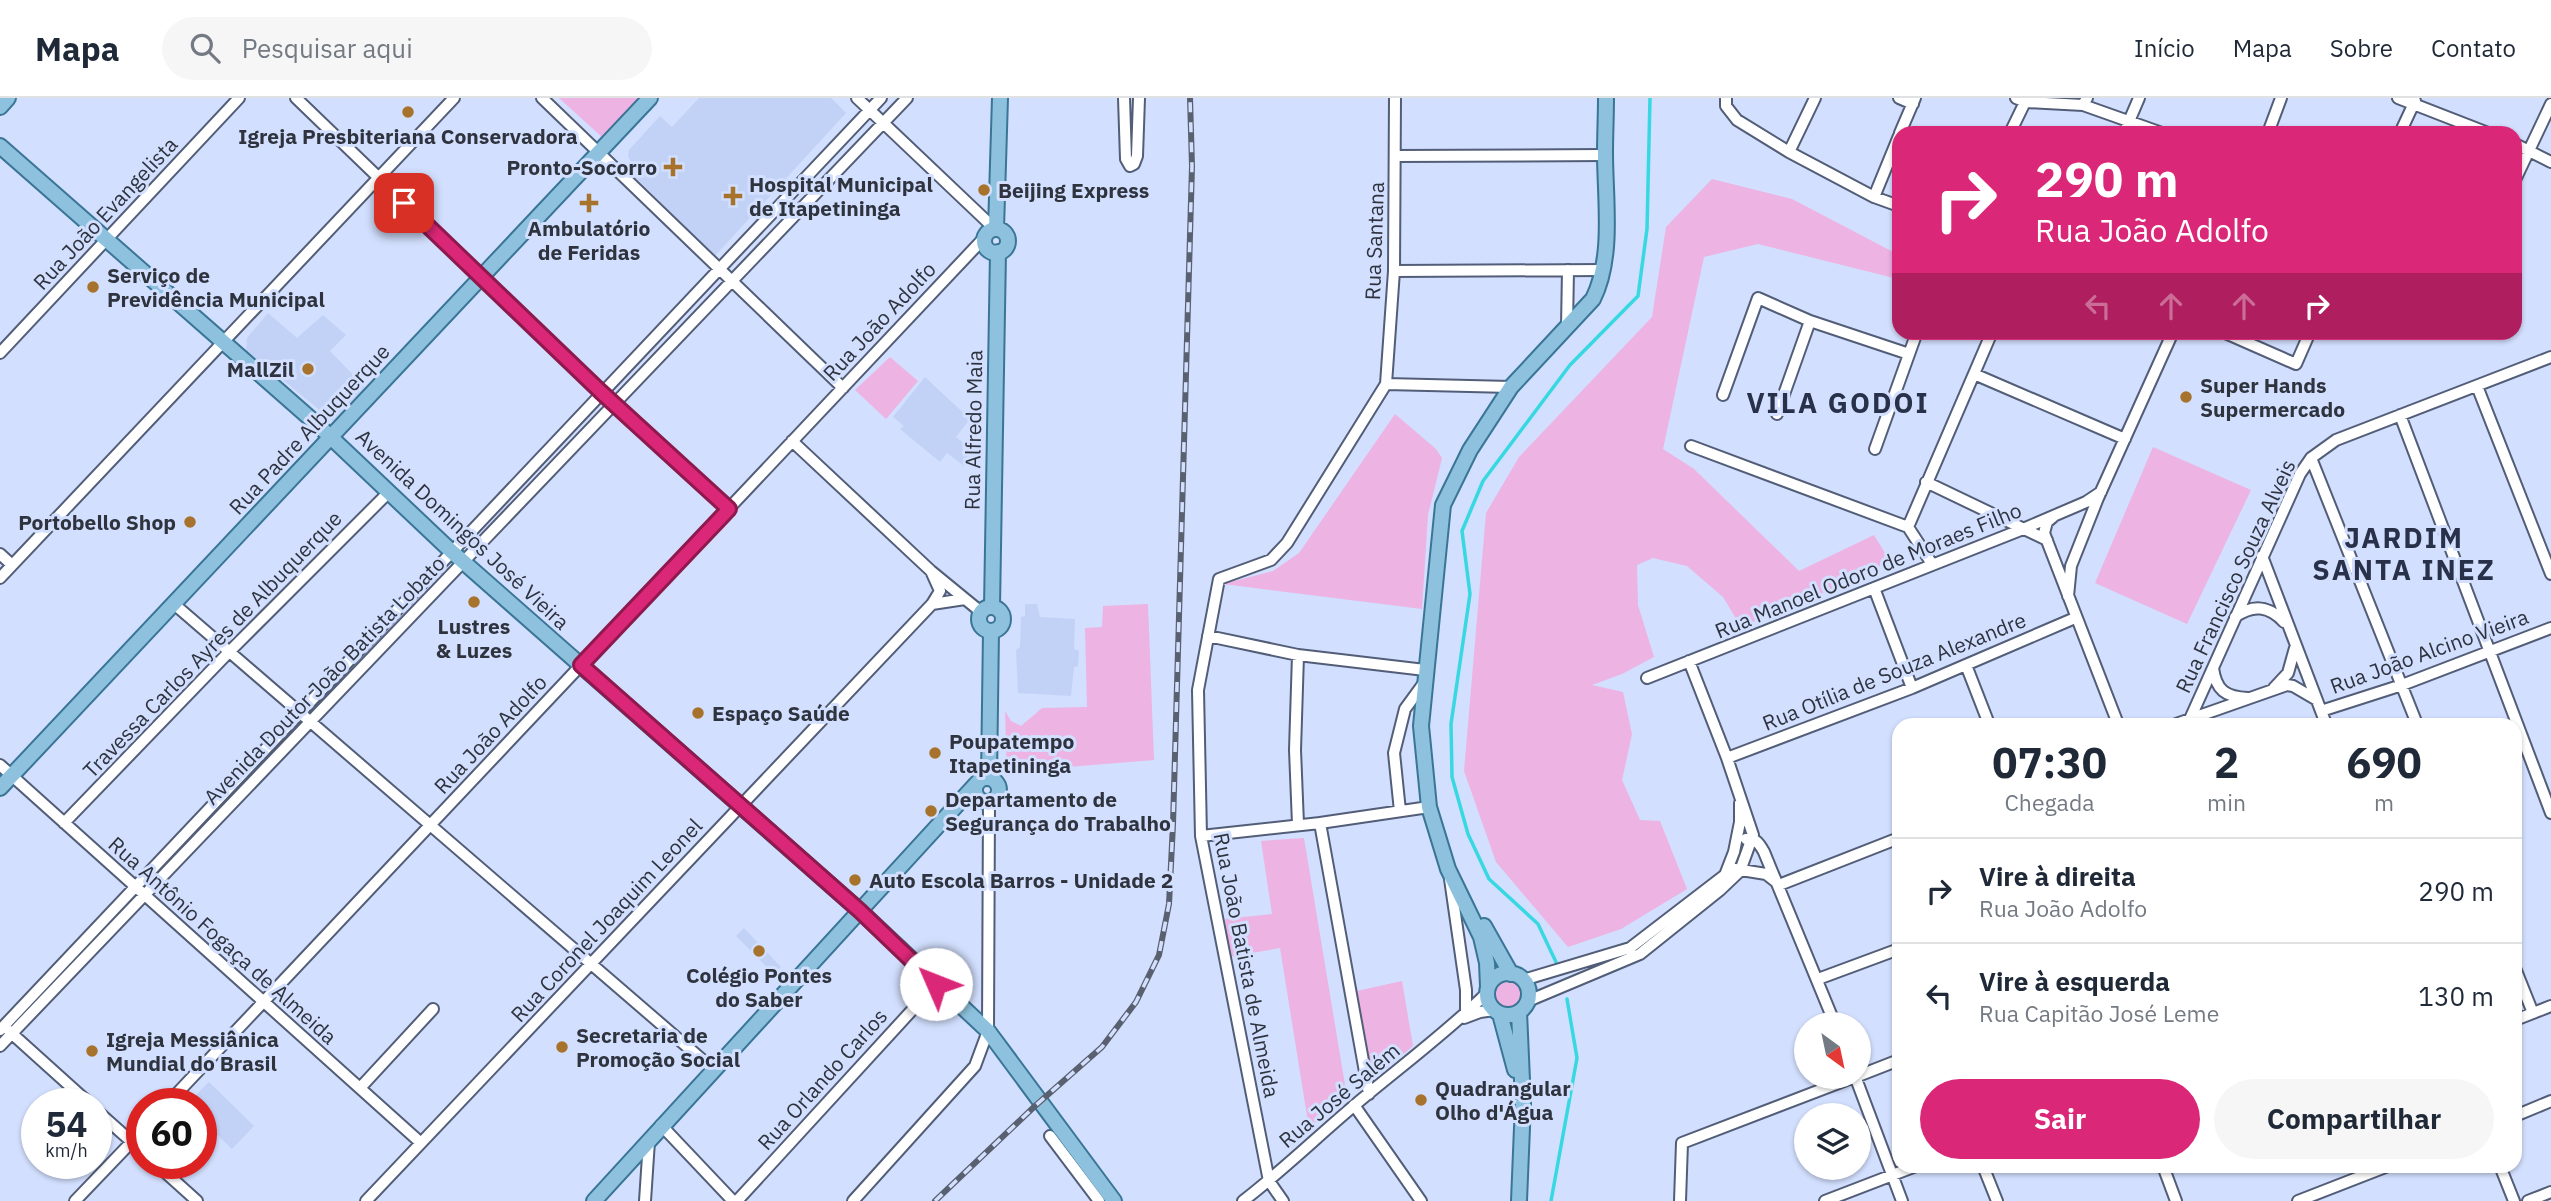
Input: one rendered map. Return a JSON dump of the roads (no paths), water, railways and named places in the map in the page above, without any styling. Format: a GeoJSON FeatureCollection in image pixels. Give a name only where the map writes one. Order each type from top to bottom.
{"type":"FeatureCollection","features":[{"type":"Feature","properties":{"kind":"main road"},"geometry":{"type":"LineString","coordinates":[[0,107],[8,98]]}},
{"type":"Feature","properties":{"kind":"main road","name":"Rua Padre Albuquerque"},"geometry":{"type":"LineString","coordinates":[[0,788],[650,98]]}},
{"type":"Feature","properties":{"kind":"main road"},"geometry":{"type":"LineString","coordinates":[[992,231],[1006,233],[1006,248],[992,252],[986,247],[992,231],[1000,98]]}},
{"type":"Feature","properties":{"kind":"main road"},"geometry":{"type":"LineString","coordinates":[[1524,1104],[1497,1012],[1487,999],[1487,963],[1481,937],[1447,865],[1429,807],[1422,726],[1425,676],[1443,505],[1470,450],[1511,387],[1593,299],[1600,285],[1608,193],[1605,155],[1606,98]]}},
{"type":"Feature","properties":{"kind":"main road","name":"Avenida Domingos José Vieira"},"geometry":{"type":"LineString","coordinates":[[0,146],[331,436],[463,562],[860,911],[988,1031],[1114,1201]]}},
{"type":"Feature","properties":{"kind":"main road","name":"Rua Alfredo Maia"},"geometry":{"type":"LineString","coordinates":[[983,781],[992,631],[999,628],[1003,619],[1001,612],[986,610],[998,252]]}},
{"type":"Feature","properties":{"kind":"main road"},"geometry":{"type":"LineString","coordinates":[[594,1201],[661,1125],[983,781],[995,781],[999,790],[995,799],[989,802]]}},
{"type":"Feature","properties":{"kind":"main road"},"geometry":{"type":"LineString","coordinates":[[1447,865],[1529,993],[1523,1006],[1524,1104],[1519,1201]]}},
{"type":"Feature","properties":{"kind":"main road"},"geometry":{"type":"LineString","coordinates":[[1488,990],[1497,976],[1517,977]]}},
{"type":"Feature","properties":{"kind":"main road"},"geometry":{"type":"LineString","coordinates":[[1497,1012],[1513,1014],[1523,1006]]}},
{"type":"Feature","properties":{"kind":"street","name":"Rua João Evangelista"},"geometry":{"type":"LineString","coordinates":[[0,353],[239,98]]}},
{"type":"Feature","properties":{"kind":"street"},"geometry":{"type":"LineString","coordinates":[[296,98],[601,392],[729,509]]}},
{"type":"Feature","properties":{"kind":"street"},"geometry":{"type":"LineString","coordinates":[[0,578],[454,98]]}},
{"type":"Feature","properties":{"kind":"street"},"geometry":{"type":"LineString","coordinates":[[542,98],[604,146],[718,268],[843,388]]}},
{"type":"Feature","properties":{"kind":"street"},"geometry":{"type":"LineString","coordinates":[[856,98],[992,231]]}},
{"type":"Feature","properties":{"kind":"street","name":"Avenida Doutor João Batista Lobato"},"geometry":{"type":"LineString","coordinates":[[0,1046],[4,1028],[135,887],[881,98]]}},
{"type":"Feature","properties":{"kind":"street","name":"Avenida Doutor João Batista Lobato"},"geometry":{"type":"LineString","coordinates":[[4,1028],[145,895],[907,98]]}},
{"type":"Feature","properties":{"kind":"street"},"geometry":{"type":"LineString","coordinates":[[1125,98],[1126,159],[1130,166],[1137,156],[1139,98]]}},
{"type":"Feature","properties":{"kind":"street","name":"Rua Santana"},"geometry":{"type":"LineString","coordinates":[[1386,384],[1394,271],[1395,98]]}},
{"type":"Feature","properties":{"kind":"street"},"geometry":{"type":"LineString","coordinates":[[1726,98],[1726,106],[1737,120],[1789,152],[1874,197],[1892,203]]}},
{"type":"Feature","properties":{"kind":"street"},"geometry":{"type":"LineString","coordinates":[[1789,152],[1815,98]]}},
{"type":"Feature","properties":{"kind":"street"},"geometry":{"type":"LineString","coordinates":[[1899,98],[1914,101],[1903,126]]}},
{"type":"Feature","properties":{"kind":"street"},"geometry":{"type":"LineString","coordinates":[[2127,126],[2139,98]]}},
{"type":"Feature","properties":{"kind":"street"},"geometry":{"type":"LineString","coordinates":[[2271,126],[2281,98]]}},
{"type":"Feature","properties":{"kind":"street"},"geometry":{"type":"LineString","coordinates":[[2398,98],[2415,101],[2472,126]]}},
{"type":"Feature","properties":{"kind":"street"},"geometry":{"type":"LineString","coordinates":[[2013,126],[2023,99],[2085,101],[2145,126]]}},
{"type":"Feature","properties":{"kind":"street"},"geometry":{"type":"LineString","coordinates":[[2403,126],[2415,101]]}},
{"type":"Feature","properties":{"kind":"street"},"geometry":{"type":"LineString","coordinates":[[2522,167],[2551,104]]}},
{"type":"Feature","properties":{"kind":"street"},"geometry":{"type":"LineString","coordinates":[[2522,148],[2551,162]]}},
{"type":"Feature","properties":{"kind":"street"},"geometry":{"type":"LineString","coordinates":[[1395,156],[1605,155]]}},
{"type":"Feature","properties":{"kind":"street"},"geometry":{"type":"LineString","coordinates":[[1874,197],[1892,160]]}},
{"type":"Feature","properties":{"kind":"street","name":"Rua João Adolfo"},"geometry":{"type":"LineString","coordinates":[[182,1088],[992,231]]}},
{"type":"Feature","properties":{"kind":"street"},"geometry":{"type":"LineString","coordinates":[[1567,326],[1568,270]]}},
{"type":"Feature","properties":{"kind":"street"},"geometry":{"type":"LineString","coordinates":[[1394,271],[1603,270]]}},
{"type":"Feature","properties":{"kind":"street"},"geometry":{"type":"LineString","coordinates":[[1723,395],[1758,298],[1810,321],[1909,354]]}},
{"type":"Feature","properties":{"kind":"street"},"geometry":{"type":"LineString","coordinates":[[1777,414],[1810,321]]}},
{"type":"Feature","properties":{"kind":"street"},"geometry":{"type":"LineString","coordinates":[[1875,449],[1914,340]]}},
{"type":"Feature","properties":{"kind":"street"},"geometry":{"type":"LineString","coordinates":[[1908,527],[1989,340]]}},
{"type":"Feature","properties":{"kind":"street"},"geometry":{"type":"LineString","coordinates":[[2068,596],[2070,570],[2079,545],[2169,340]]}},
{"type":"Feature","properties":{"kind":"street"},"geometry":{"type":"LineString","coordinates":[[2240,340],[2296,364],[2306,340]]}},
{"type":"Feature","properties":{"kind":"street","name":"Rua Francisco Souza Alveis"},"geometry":{"type":"LineString","coordinates":[[2190,718],[2300,474],[2311,458],[2336,440],[2551,358]]}},
{"type":"Feature","properties":{"kind":"street"},"geometry":{"type":"LineString","coordinates":[[1974,374],[2125,439]]}},
{"type":"Feature","properties":{"kind":"street"},"geometry":{"type":"LineString","coordinates":[[1386,384],[1511,387]]}},
{"type":"Feature","properties":{"kind":"street","name":"Rua João Batista de Almeida"},"geometry":{"type":"LineString","coordinates":[[1283,1201],[1269,1181],[1201,836],[1198,690],[1219,579],[1270,560],[1287,543],[1386,384]]}},
{"type":"Feature","properties":{"kind":"street"},"geometry":{"type":"LineString","coordinates":[[2477,386],[2551,574]]}},
{"type":"Feature","properties":{"kind":"street"},"geometry":{"type":"LineString","coordinates":[[2400,415],[2514,718]]}},
{"type":"Feature","properties":{"kind":"street"},"geometry":{"type":"LineString","coordinates":[[792,441],[930,571],[964,599],[986,610]]}},
{"type":"Feature","properties":{"kind":"street"},"geometry":{"type":"LineString","coordinates":[[1691,446],[1908,527],[1932,564]]}},
{"type":"Feature","properties":{"kind":"street"},"geometry":{"type":"LineString","coordinates":[[2311,458],[2415,718]]}},
{"type":"Feature","properties":{"kind":"street"},"geometry":{"type":"LineString","coordinates":[[1926,482],[2047,540]]}},
{"type":"Feature","properties":{"kind":"street","name":"Travessa Carlos Ayres de Albuquerque"},"geometry":{"type":"LineString","coordinates":[[64,823],[388,492]]}},
{"type":"Feature","properties":{"kind":"street"},"geometry":{"type":"LineString","coordinates":[[2080,505],[2089,506],[2097,502]]}},
{"type":"Feature","properties":{"kind":"street","name":"Rua Manoel Odoro de Moraes Filho"},"geometry":{"type":"LineString","coordinates":[[1647,678],[2080,505],[2097,502]]}},
{"type":"Feature","properties":{"kind":"street"},"geometry":{"type":"LineString","coordinates":[[2055,516],[2045,528],[2047,540],[2116,718]]}},
{"type":"Feature","properties":{"kind":"street"},"geometry":{"type":"LineString","coordinates":[[2052,555],[2065,555],[2079,545]]}},
{"type":"Feature","properties":{"kind":"street"},"geometry":{"type":"LineString","coordinates":[[0,554],[12,565]]}},
{"type":"Feature","properties":{"kind":"street"},"geometry":{"type":"LineString","coordinates":[[2262,556],[2324,718]]}},
{"type":"Feature","properties":{"kind":"street"},"geometry":{"type":"LineString","coordinates":[[930,571],[940,592],[932,604]]}},
{"type":"Feature","properties":{"kind":"street"},"geometry":{"type":"LineString","coordinates":[[1874,588],[1912,688]]}},
{"type":"Feature","properties":{"kind":"street"},"geometry":{"type":"LineString","coordinates":[[932,604],[964,599]]}},
{"type":"Feature","properties":{"kind":"street"},"geometry":{"type":"LineString","coordinates":[[174,604],[713,1069]]}},
{"type":"Feature","properties":{"kind":"street","name":"Rua Coronel Joaquim Leonel"},"geometry":{"type":"LineString","coordinates":[[366,1201],[932,604]]}},
{"type":"Feature","properties":{"kind":"street"},"geometry":{"type":"LineString","coordinates":[[2235,617],[2244,611],[2268,609],[2275,612],[2288,626]]}},
{"type":"Feature","properties":{"kind":"street","name":"Rua Otília de Souza Alexandre"},"geometry":{"type":"LineString","coordinates":[[1727,758],[1912,688],[2076,618]]}},
{"type":"Feature","properties":{"kind":"street","name":"Rua João Alcino Vieira"},"geometry":{"type":"LineString","coordinates":[[2319,705],[2402,685],[2551,628]]}},
{"type":"Feature","properties":{"kind":"street"},"geometry":{"type":"LineString","coordinates":[[1208,636],[1298,655],[1425,676],[1405,709],[1394,753],[1400,811]]}},
{"type":"Feature","properties":{"kind":"street"},"geometry":{"type":"LineString","coordinates":[[2272,690],[2288,673],[2295,654],[2295,642]]}},
{"type":"Feature","properties":{"kind":"street"},"geometry":{"type":"LineString","coordinates":[[1298,655],[1295,750],[1298,824]]}},
{"type":"Feature","properties":{"kind":"street"},"geometry":{"type":"LineString","coordinates":[[1689,661],[1740,793],[1752,839],[1745,859],[1735,857]]}},
{"type":"Feature","properties":{"kind":"street"},"geometry":{"type":"LineString","coordinates":[[1966,665],[1987,718]]}},
{"type":"Feature","properties":{"kind":"street"},"geometry":{"type":"LineString","coordinates":[[2213,668],[2217,686],[2221,691],[2250,698]]}},
{"type":"Feature","properties":{"kind":"street"},"geometry":{"type":"LineString","coordinates":[[2193,718],[2287,685],[2293,686],[2319,705]]}},
{"type":"Feature","properties":{"kind":"street"},"geometry":{"type":"LineString","coordinates":[[2522,739],[2551,813]]}},
{"type":"Feature","properties":{"kind":"street","name":"Rua Antônio Fogaça de Almeida"},"geometry":{"type":"LineString","coordinates":[[0,765],[421,1143]]}},
{"type":"Feature","properties":{"kind":"street"},"geometry":{"type":"LineString","coordinates":[[1523,1006],[1640,954],[1715,894],[1735,857],[1740,822],[1740,793]]}},
{"type":"Feature","properties":{"kind":"street"},"geometry":{"type":"LineString","coordinates":[[853,1201],[975,1066],[988,1031],[989,802]]}},
{"type":"Feature","properties":{"kind":"street"},"geometry":{"type":"LineString","coordinates":[[1201,836],[1320,823],[1429,807]]}},
{"type":"Feature","properties":{"kind":"street"},"geometry":{"type":"LineString","coordinates":[[1320,823],[1369,1094]]}},
{"type":"Feature","properties":{"kind":"street"},"geometry":{"type":"LineString","coordinates":[[1517,977],[1630,948],[1725,875],[1735,857],[1752,839]]}},
{"type":"Feature","properties":{"kind":"street"},"geometry":{"type":"LineString","coordinates":[[1752,839],[1759,843],[1779,885],[1830,1012]]}},
{"type":"Feature","properties":{"kind":"street"},"geometry":{"type":"LineString","coordinates":[[1779,885],[1892,841]]}},
{"type":"Feature","properties":{"kind":"street"},"geometry":{"type":"LineString","coordinates":[[1735,857],[1766,874],[1779,885]]}},
{"type":"Feature","properties":{"kind":"street"},"geometry":{"type":"LineString","coordinates":[[1447,865],[1466,990],[1463,1016],[1497,1012]]}},
{"type":"Feature","properties":{"kind":"street"},"geometry":{"type":"LineString","coordinates":[[1818,979],[1892,952]]}},
{"type":"Feature","properties":{"kind":"street","name":"Rua Orlando Carlos"},"geometry":{"type":"LineString","coordinates":[[735,1201],[936,984]]}},
{"type":"Feature","properties":{"kind":"street"},"geometry":{"type":"LineString","coordinates":[[2522,986],[2533,1013]]}},
{"type":"Feature","properties":{"kind":"street","name":"Rua José Salém"},"geometry":{"type":"LineString","coordinates":[[1243,1201],[1463,1016],[1488,990]]}},
{"type":"Feature","properties":{"kind":"street"},"geometry":{"type":"LineString","coordinates":[[2522,1017],[2551,1006]]}},
{"type":"Feature","properties":{"kind":"street"},"geometry":{"type":"LineString","coordinates":[[360,1088],[433,1009]]}},
{"type":"Feature","properties":{"kind":"street"},"geometry":{"type":"LineString","coordinates":[[4,1028],[72,1088]]}},
{"type":"Feature","properties":{"kind":"street"},"geometry":{"type":"LineString","coordinates":[[1871,1070],[1892,1063]]}},
{"type":"Feature","properties":{"kind":"street"},"geometry":{"type":"LineString","coordinates":[[1680,1201],[1682,1143],[1822,1089]]}},
{"type":"Feature","properties":{"kind":"street"},"geometry":{"type":"LineString","coordinates":[[1861,1089],[1902,1201]]}},
{"type":"Feature","properties":{"kind":"street"},"geometry":{"type":"LineString","coordinates":[[2522,1113],[2551,1101]]}},
{"type":"Feature","properties":{"kind":"street"},"geometry":{"type":"LineString","coordinates":[[1354,1105],[1420,1201]]}},
{"type":"Feature","properties":{"kind":"street"},"geometry":{"type":"LineString","coordinates":[[112,1125],[126,1137]]}},
{"type":"Feature","properties":{"kind":"street"},"geometry":{"type":"LineString","coordinates":[[661,1125],[735,1201]]}},
{"type":"Feature","properties":{"kind":"street"},"geometry":{"type":"LineString","coordinates":[[1050,1136],[1099,1201]]}},
{"type":"Feature","properties":{"kind":"street"},"geometry":{"type":"LineString","coordinates":[[645,1201],[649,1138]]}},
{"type":"Feature","properties":{"kind":"street"},"geometry":{"type":"LineString","coordinates":[[75,1201],[126,1147]]}},
{"type":"Feature","properties":{"kind":"street"},"geometry":{"type":"LineString","coordinates":[[1825,1201],[1897,1173]]}},
{"type":"Feature","properties":{"kind":"street"},"geometry":{"type":"LineString","coordinates":[[1986,1173],[1997,1201]]}},
{"type":"Feature","properties":{"kind":"street"},"geometry":{"type":"LineString","coordinates":[[2166,1173],[2176,1201]]}},
{"type":"Feature","properties":{"kind":"street"},"geometry":{"type":"LineString","coordinates":[[2298,1201],[2370,1173]]}},
{"type":"Feature","properties":{"kind":"street"},"geometry":{"type":"LineString","coordinates":[[2503,1173],[2514,1201]]}},
{"type":"Feature","properties":{"kind":"street"},"geometry":{"type":"LineString","coordinates":[[173,1179],[197,1201]]}},
{"type":"Feature","properties":{"kind":"street"},"geometry":{"type":"LineString","coordinates":[[2528,1201],[2551,1192]]}},
{"type":"Feature","properties":{"kind":"waterway"},"geometry":{"type":"LineString","coordinates":[[1556,962],[1538,924],[1489,879],[1468,834],[1452,777],[1451,724],[1470,594],[1462,531],[1483,481],[1570,365],[1638,296],[1647,229],[1650,98]]}},
{"type":"Feature","properties":{"kind":"waterway"},"geometry":{"type":"LineString","coordinates":[[1551,1201],[1577,1058],[1567,999]]}},
{"type":"Feature","properties":{"kind":"railway"},"geometry":{"type":"LineString","coordinates":[[935,1201],[1102,1047],[1136,1002],[1159,955],[1169,904],[1173,824],[1192,166],[1190,98]]}},
{"type":"Feature","properties":{"kind":"place","name":"Igreja Presbiteriana Conservadora"},"geometry":{"type":"Point","coordinates":[408,112]}},
{"type":"Feature","properties":{"kind":"place","name":"Pronto-Socorro"},"geometry":{"type":"Point","coordinates":[673,167]}},
{"type":"Feature","properties":{"kind":"place","name":"Beijing Express"},"geometry":{"type":"Point","coordinates":[984,190]}},
{"type":"Feature","properties":{"kind":"place","name":"Hospital Municipal de Itapetininga"},"geometry":{"type":"Point","coordinates":[733,196]}},
{"type":"Feature","properties":{"kind":"place","name":"Ambulatório de Feridas"},"geometry":{"type":"Point","coordinates":[589,203]}},
{"type":"Feature","properties":{"kind":"place","name":"Serviço de Previdência Municipal"},"geometry":{"type":"Point","coordinates":[93,287]}},
{"type":"Feature","properties":{"kind":"place","name":"MallZil"},"geometry":{"type":"Point","coordinates":[308,369]}},
{"type":"Feature","properties":{"kind":"place","name":"Super Hands Supermercado"},"geometry":{"type":"Point","coordinates":[2186,397]}},
{"type":"Feature","properties":{"kind":"place","name":"Portobello Shop"},"geometry":{"type":"Point","coordinates":[190,522]}},
{"type":"Feature","properties":{"kind":"place","name":"Lustres & Luzes"},"geometry":{"type":"Point","coordinates":[474,602]}},
{"type":"Feature","properties":{"kind":"place","name":"Espaço Saúde"},"geometry":{"type":"Point","coordinates":[698,713]}},
{"type":"Feature","properties":{"kind":"place","name":"Poupatempo Itapetininga"},"geometry":{"type":"Point","coordinates":[935,753]}},
{"type":"Feature","properties":{"kind":"place","name":"Departamento de Segurança do Trabalho"},"geometry":{"type":"Point","coordinates":[931,811]}},
{"type":"Feature","properties":{"kind":"place","name":"Auto Escola Barros - Unidade 2"},"geometry":{"type":"Point","coordinates":[855,880]}},
{"type":"Feature","properties":{"kind":"place","name":"Colégio Pontes do Saber"},"geometry":{"type":"Point","coordinates":[759,951]}},
{"type":"Feature","properties":{"kind":"place","name":"Secretaria de Promoção Social"},"geometry":{"type":"Point","coordinates":[562,1047]}},
{"type":"Feature","properties":{"kind":"place","name":"Igreja Messiânica Mundial do Brasil"},"geometry":{"type":"Point","coordinates":[92,1051]}},
{"type":"Feature","properties":{"kind":"place","name":"Quadrangular Olho d'Água"},"geometry":{"type":"Point","coordinates":[1421,1100]}},
{"type":"Feature","properties":{"kind":"district","name":"VILA GODOI"},"geometry":{"type":"Point","coordinates":[1838,402]}},
{"type":"Feature","properties":{"kind":"district","name":"JARDIM SANTA INEZ"},"geometry":{"type":"Point","coordinates":[2404,553]}}]}
